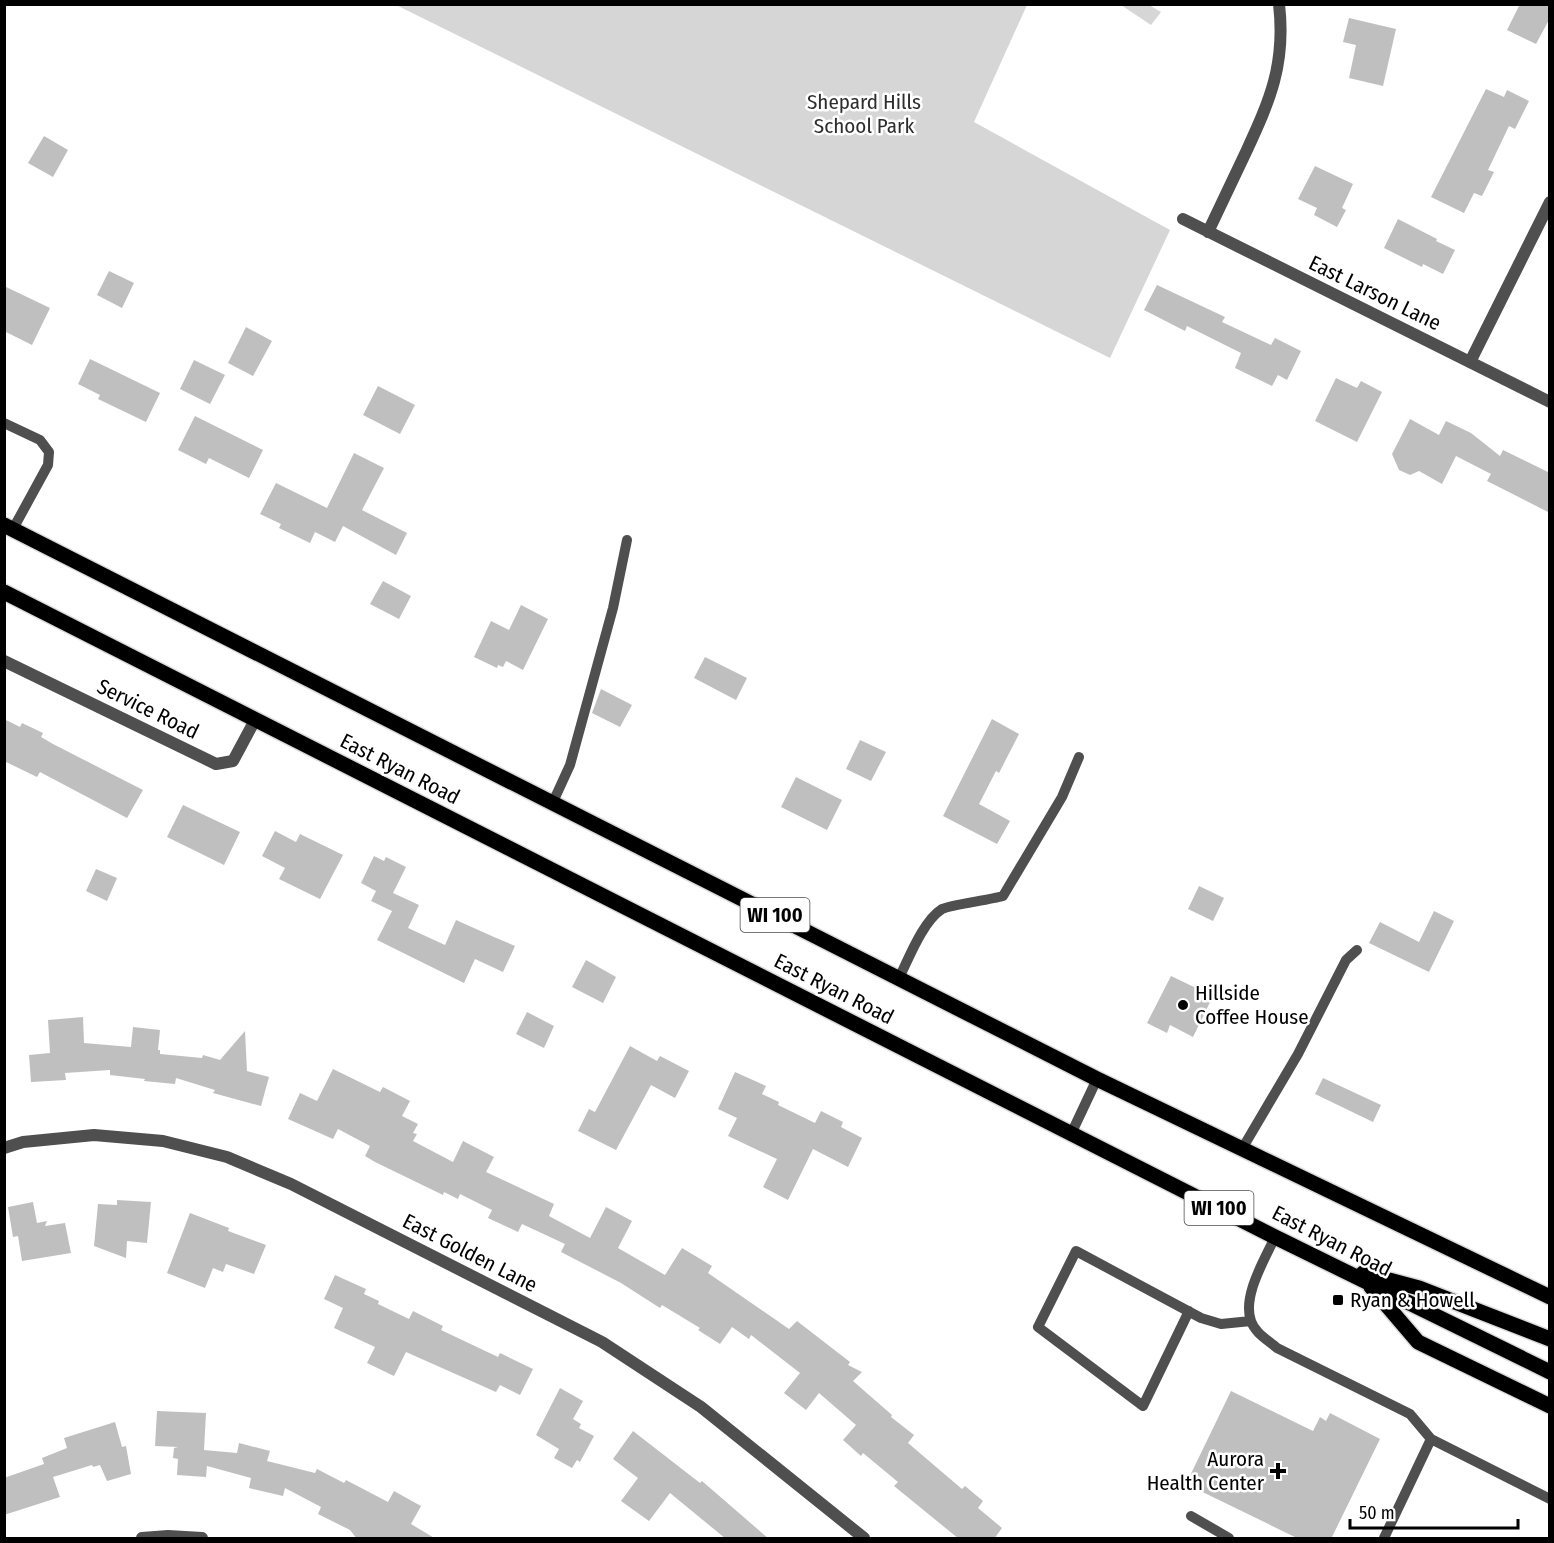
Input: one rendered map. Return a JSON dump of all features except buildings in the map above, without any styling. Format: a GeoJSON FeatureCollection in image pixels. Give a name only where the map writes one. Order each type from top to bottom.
{"type":"FeatureCollection","features":[{"type":"Feature","properties":{"kind":"main road","name":"East Ryan Road"},"geometry":{"type":"LineString","coordinates":[[9,527],[1097,1079],[1550,1297]]}},
{"type":"Feature","properties":{"kind":"main road","name":"East Ryan Road"},"geometry":{"type":"LineString","coordinates":[[4,592],[1275,1237],[1550,1372]]}},
{"type":"Feature","properties":{"kind":"main road"},"geometry":{"type":"LineString","coordinates":[[1334,1265],[1419,1287],[1550,1339]]}},
{"type":"Feature","properties":{"kind":"main road"},"geometry":{"type":"LineString","coordinates":[[1367,1282],[1418,1342],[1550,1406]]}},
{"type":"Feature","properties":{"kind":"street"},"geometry":{"type":"LineString","coordinates":[[1208,232],[1269,104],[1280,58],[1282,31],[1280,4]]}},
{"type":"Feature","properties":{"kind":"street"},"geometry":{"type":"LineString","coordinates":[[1470,362],[1550,202]]}},
{"type":"Feature","properties":{"kind":"street","name":"East Larson Lane"},"geometry":{"type":"LineString","coordinates":[[1183,219],[1550,402]]}},
{"type":"Feature","properties":{"kind":"street","name":"Service Road"},"geometry":{"type":"LineString","coordinates":[[4,661],[216,764],[233,761],[255,720]]}},
{"type":"Feature","properties":{"kind":"street","name":"East Golden Lane"},"geometry":{"type":"LineString","coordinates":[[4,1148],[23,1142],[94,1135],[163,1141],[227,1157],[291,1184],[602,1342],[701,1407],[864,1539]]}},
{"type":"Feature","properties":{"kind":"street"},"geometry":{"type":"LineString","coordinates":[[142,1539],[168,1536],[202,1539]]}},
{"type":"Feature","properties":{"kind":"lane"},"geometry":{"type":"LineString","coordinates":[[4,423],[40,440],[50,452],[48,465],[9,527]]}},
{"type":"Feature","properties":{"kind":"lane"},"geometry":{"type":"LineString","coordinates":[[553,802],[570,765],[613,608],[627,540]]}},
{"type":"Feature","properties":{"kind":"lane"},"geometry":{"type":"LineString","coordinates":[[899,978],[925,927],[942,909],[1003,896],[1062,797],[1079,757]]}},
{"type":"Feature","properties":{"kind":"lane"},"geometry":{"type":"LineString","coordinates":[[1242,1149],[1298,1054],[1346,960],[1357,950]]}},
{"type":"Feature","properties":{"kind":"lane"},"geometry":{"type":"LineString","coordinates":[[1072,1132],[1097,1079]]}},
{"type":"Feature","properties":{"kind":"lane"},"geometry":{"type":"LineString","coordinates":[[1275,1237],[1253,1284],[1249,1304],[1251,1321],[1259,1334],[1277,1348],[1410,1414],[1431,1439],[1550,1499]]}},
{"type":"Feature","properties":{"kind":"lane"},"geometry":{"type":"LineString","coordinates":[[1189,1311],[1143,1406],[1038,1328],[1076,1251],[1189,1311],[1221,1324],[1251,1321]]}},
{"type":"Feature","properties":{"kind":"lane"},"geometry":{"type":"LineString","coordinates":[[1384,1539],[1431,1439]]}},
{"type":"Feature","properties":{"kind":"lane"},"geometry":{"type":"LineString","coordinates":[[1191,1516],[1229,1539]]}},
{"type":"Feature","properties":{"kind":"green space","name":"Shepard Hills School Park"},"geometry":{"type":"Polygon","coordinates":[[[396,5],[1027,5],[974,122],[1170,230],[1110,358],[396,5]]]}},
{"type":"Feature","properties":{"kind":"green space"},"geometry":{"type":"Polygon","coordinates":[[[1121,5],[1149,5],[1161,12],[1151,25],[1121,5]]]}},
{"type":"Feature","properties":{"kind":"place","name":"Hillside Coffee House"},"geometry":{"type":"Point","coordinates":[1183,1005]}},
{"type":"Feature","properties":{"kind":"place","name":"Ryan & Howell"},"geometry":{"type":"Point","coordinates":[1338,1300]}},
{"type":"Feature","properties":{"kind":"place","name":"Aurora Health Center"},"geometry":{"type":"Point","coordinates":[1278,1471]}}]}
